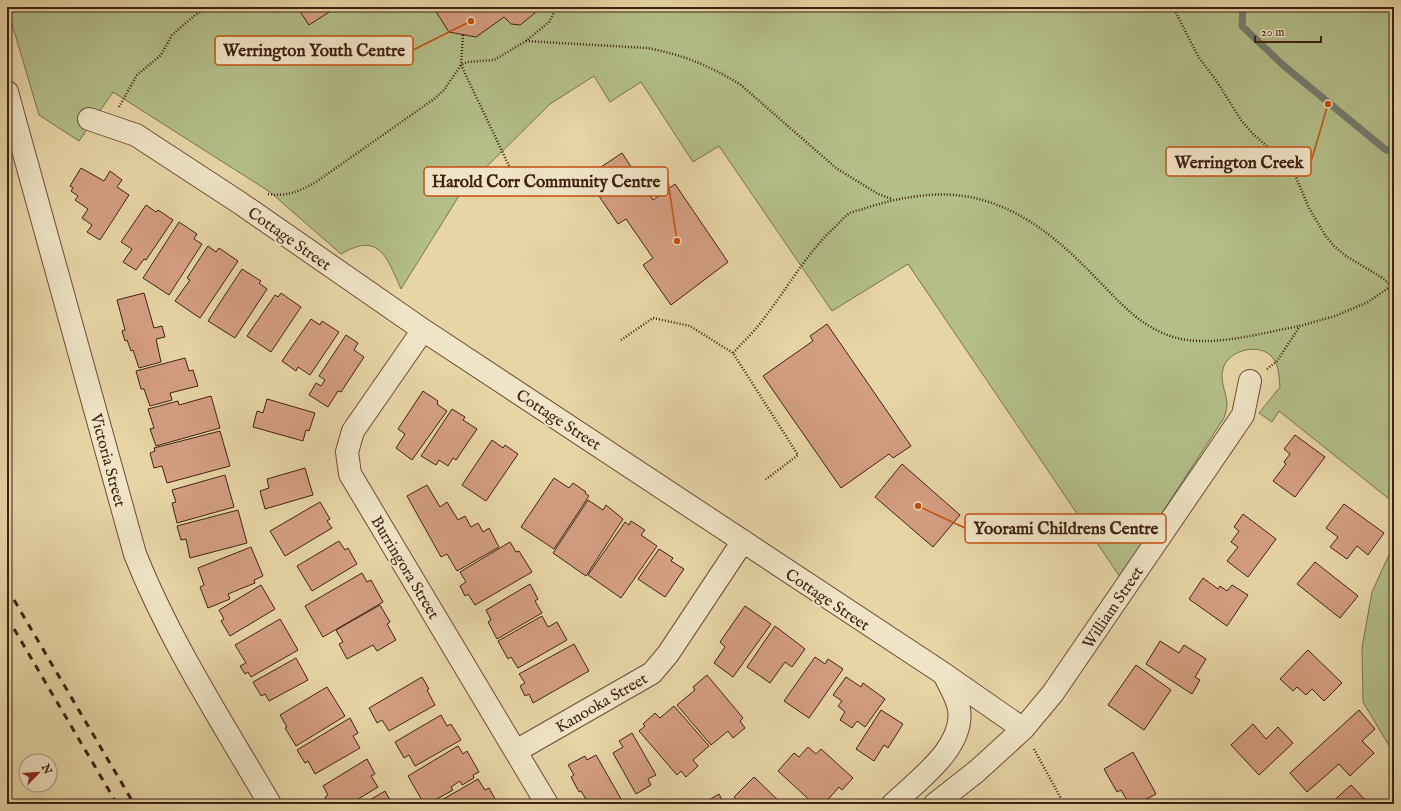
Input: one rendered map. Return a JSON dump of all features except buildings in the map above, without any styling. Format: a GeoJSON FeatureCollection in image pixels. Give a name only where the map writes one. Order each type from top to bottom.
{"type":"FeatureCollection","features":[{"type":"Feature","properties":{"kind":"street","name":"Victoria Street"},"geometry":{"type":"LineString","coordinates":[[7,92],[135,554],[149,589],[169,629],[270,804]]}},
{"type":"Feature","properties":{"kind":"street","name":"Cottage Street"},"geometry":{"type":"LineString","coordinates":[[99,122],[136,135],[240,203],[424,330],[743,541],[868,626],[944,674],[1023,729]]}},
{"type":"Feature","properties":{"kind":"street","name":"Burringora Street"},"geometry":{"type":"LineString","coordinates":[[424,330],[353,431],[347,452],[350,474],[547,804]]}},
{"type":"Feature","properties":{"kind":"street","name":"William Street"},"geometry":{"type":"LineString","coordinates":[[935,804],[977,772],[1023,729],[1053,693],[1243,416],[1250,381]]}},
{"type":"Feature","properties":{"kind":"street","name":"Kanooka Street"},"geometry":{"type":"LineString","coordinates":[[516,751],[652,673],[668,654],[743,541]]}},
{"type":"Feature","properties":{"kind":"street"},"geometry":{"type":"LineString","coordinates":[[893,804],[945,754],[955,737],[959,725],[958,708],[944,674]]}},
{"type":"Feature","properties":{"kind":"path"},"geometry":{"type":"LineString","coordinates":[[99,122],[137,75],[161,55],[172,35],[195,15],[209,7]]}},
{"type":"Feature","properties":{"kind":"path"},"geometry":{"type":"LineString","coordinates":[[264,194],[280,196],[297,193],[316,182],[444,90],[461,65],[467,62],[494,60],[526,41],[549,22],[557,7]]}},
{"type":"Feature","properties":{"kind":"path"},"geometry":{"type":"LineString","coordinates":[[1173,7],[1200,58],[1216,80],[1241,120],[1253,134],[1292,168],[1309,208],[1325,235],[1334,246],[1346,256],[1380,277],[1394,288]]}},
{"type":"Feature","properties":{"kind":"path"},"geometry":{"type":"LineString","coordinates":[[463,35],[461,65],[522,193]]}},
{"type":"Feature","properties":{"kind":"path"},"geometry":{"type":"LineString","coordinates":[[526,41],[647,48],[666,51],[694,60],[724,74],[741,85],[836,168],[878,194],[892,200]]}},
{"type":"Feature","properties":{"kind":"path"},"geometry":{"type":"LineString","coordinates":[[733,353],[765,318],[804,260],[828,233],[850,213],[892,200],[930,195],[959,194],[998,205],[1022,216],[1039,226],[1069,250],[1122,306],[1141,320],[1165,334],[1193,341],[1220,340],[1300,326],[1335,316],[1368,302],[1394,284]]}},
{"type":"Feature","properties":{"kind":"path"},"geometry":{"type":"LineString","coordinates":[[621,340],[653,318],[690,326],[733,353],[798,455],[765,480]]}},
{"type":"Feature","properties":{"kind":"path"},"geometry":{"type":"LineString","coordinates":[[1250,381],[1277,361],[1300,326]]}},
{"type":"Feature","properties":{"kind":"path"},"geometry":{"type":"LineString","coordinates":[[1023,729],[1064,804]]}},
{"type":"Feature","properties":{"kind":"green space"},"geometry":{"type":"Polygon","coordinates":[[[7,7],[1394,7],[1394,503],[1279,411],[1272,422],[1259,413],[1280,387],[1278,371],[1276,363],[1267,353],[1253,349],[1246,350],[1233,355],[1228,360],[1222,371],[1222,381],[1227,400],[1224,418],[1120,577],[908,264],[832,311],[719,146],[693,162],[641,82],[610,102],[594,76],[550,104],[462,191],[401,289],[391,267],[380,251],[365,245],[341,254],[270,192],[113,92],[79,141],[39,115],[7,7]]]}},
{"type":"Feature","properties":{"kind":"green space"},"geometry":{"type":"Polygon","coordinates":[[[1394,544],[1394,754],[1363,702],[1362,648],[1372,592],[1394,544]]]}},
{"type":"Feature","properties":{"kind":"waterway"},"geometry":{"type":"LineString","coordinates":[[1243,7],[1242,26],[1283,65],[1386,150],[1394,151]]}},
{"type":"Feature","properties":{"kind":"railway"},"geometry":{"type":"LineString","coordinates":[[7,588],[134,804]]}},
{"type":"Feature","properties":{"kind":"railway"},"geometry":{"type":"LineString","coordinates":[[7,617],[117,804]]}},
{"type":"Feature","properties":{"kind":"place","name":"Werrington Youth Centre"},"geometry":{"type":"Point","coordinates":[471,21]}},
{"type":"Feature","properties":{"kind":"place","name":"Werrington Creek"},"geometry":{"type":"Point","coordinates":[1328,104]}},
{"type":"Feature","properties":{"kind":"place","name":"Harold Corr Community Centre"},"geometry":{"type":"Point","coordinates":[677,241]}},
{"type":"Feature","properties":{"kind":"place","name":"Yoorami Childrens Centre"},"geometry":{"type":"Point","coordinates":[918,506]}}]}
